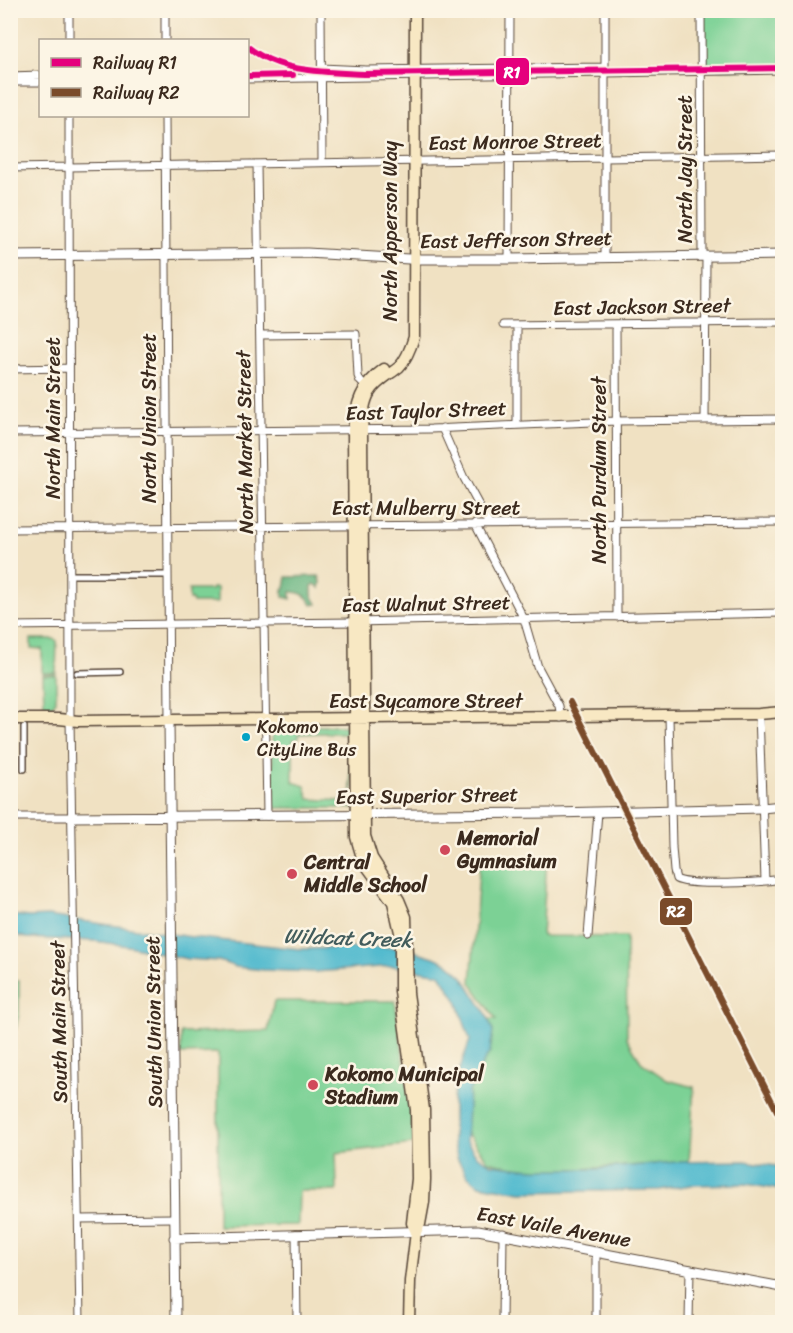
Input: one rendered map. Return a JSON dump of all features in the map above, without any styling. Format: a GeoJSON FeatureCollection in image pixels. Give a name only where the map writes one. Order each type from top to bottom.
{"type":"FeatureCollection","features":[{"type":"Feature","properties":{"kind":"main road","name":"North Apperson Way"},"geometry":{"type":"LineString","coordinates":[[409,1323],[410,1281],[416,1232],[412,1223],[417,1179],[416,1110],[404,989],[404,932],[393,902],[363,861],[356,837],[361,815],[361,719],[356,408],[368,388],[399,366],[411,348],[416,327],[412,259],[410,10]]}},
{"type":"Feature","properties":{"kind":"main road","name":"North Apperson Way"},"geometry":{"type":"LineString","coordinates":[[412,73],[415,10]]}},
{"type":"Feature","properties":{"kind":"main road","name":"East Sycamore Street"},"geometry":{"type":"LineString","coordinates":[[10,719],[169,721],[561,718],[783,712]]}},
{"type":"Feature","properties":{"kind":"street"},"geometry":{"type":"LineString","coordinates":[[69,10],[69,39]]}},
{"type":"Feature","properties":{"kind":"street"},"geometry":{"type":"LineString","coordinates":[[165,10],[165,39]]}},
{"type":"Feature","properties":{"kind":"street"},"geometry":{"type":"LineString","coordinates":[[321,10],[322,162]]}},
{"type":"Feature","properties":{"kind":"street"},"geometry":{"type":"LineString","coordinates":[[509,259],[510,10]]}},
{"type":"Feature","properties":{"kind":"street"},"geometry":{"type":"LineString","coordinates":[[605,10],[605,258]]}},
{"type":"Feature","properties":{"kind":"street","name":"North Jay Street"},"geometry":{"type":"LineString","coordinates":[[701,10],[705,419]]}},
{"type":"Feature","properties":{"kind":"street"},"geometry":{"type":"LineString","coordinates":[[321,68],[412,73]]}},
{"type":"Feature","properties":{"kind":"street"},"geometry":{"type":"LineString","coordinates":[[249,79],[509,71],[783,70]]}},
{"type":"Feature","properties":{"kind":"street"},"geometry":{"type":"LineString","coordinates":[[10,76],[39,75]]}},
{"type":"Feature","properties":{"kind":"street"},"geometry":{"type":"LineString","coordinates":[[10,82],[39,82]]}},
{"type":"Feature","properties":{"kind":"street","name":"North Main Street"},"geometry":{"type":"LineString","coordinates":[[69,117],[70,720]]}},
{"type":"Feature","properties":{"kind":"street","name":"North Union Street"},"geometry":{"type":"LineString","coordinates":[[165,117],[169,721]]}},
{"type":"Feature","properties":{"kind":"street","name":"East Monroe Street"},"geometry":{"type":"LineString","coordinates":[[10,168],[783,155]]}},
{"type":"Feature","properties":{"kind":"street","name":"North Market Street"},"geometry":{"type":"LineString","coordinates":[[257,164],[267,816]]}},
{"type":"Feature","properties":{"kind":"street","name":"East Jefferson Street"},"geometry":{"type":"LineString","coordinates":[[10,256],[307,252],[412,259],[509,259],[783,255]]}},
{"type":"Feature","properties":{"kind":"street","name":"East Jackson Street"},"geometry":{"type":"LineString","coordinates":[[503,326],[783,322]]}},
{"type":"Feature","properties":{"kind":"street","name":"North Purdum Street"},"geometry":{"type":"LineString","coordinates":[[616,324],[616,617]]}},
{"type":"Feature","properties":{"kind":"street"},"geometry":{"type":"LineString","coordinates":[[517,325],[517,425]]}},
{"type":"Feature","properties":{"kind":"street"},"geometry":{"type":"LineString","coordinates":[[260,335],[356,334],[358,376],[368,388]]}},
{"type":"Feature","properties":{"kind":"street"},"geometry":{"type":"LineString","coordinates":[[10,369],[69,368]]}},
{"type":"Feature","properties":{"kind":"street","name":"East Taylor Street"},"geometry":{"type":"LineString","coordinates":[[10,433],[358,430],[783,418]]}},
{"type":"Feature","properties":{"kind":"street"},"geometry":{"type":"LineString","coordinates":[[442,428],[464,478],[489,525]]}},
{"type":"Feature","properties":{"kind":"street","name":"East Mulberry Street"},"geometry":{"type":"LineString","coordinates":[[10,529],[783,522]]}},
{"type":"Feature","properties":{"kind":"street"},"geometry":{"type":"LineString","coordinates":[[476,524],[524,619],[538,667],[559,706],[561,718]]}},
{"type":"Feature","properties":{"kind":"street"},"geometry":{"type":"LineString","coordinates":[[70,575],[167,575]]}},
{"type":"Feature","properties":{"kind":"street","name":"East Walnut Street"},"geometry":{"type":"LineString","coordinates":[[10,626],[360,622],[783,613]]}},
{"type":"Feature","properties":{"kind":"street"},"geometry":{"type":"LineString","coordinates":[[77,672],[120,672]]}},
{"type":"Feature","properties":{"kind":"street"},"geometry":{"type":"LineString","coordinates":[[759,714],[765,881]]}},
{"type":"Feature","properties":{"kind":"street"},"geometry":{"type":"LineString","coordinates":[[669,716],[673,863],[676,879],[687,883],[783,879]]}},
{"type":"Feature","properties":{"kind":"street","name":"South Main Street"},"geometry":{"type":"LineString","coordinates":[[70,720],[80,1323]]}},
{"type":"Feature","properties":{"kind":"street","name":"South Union Street"},"geometry":{"type":"LineString","coordinates":[[169,721],[176,1323]]}},
{"type":"Feature","properties":{"kind":"street"},"geometry":{"type":"LineString","coordinates":[[24,727],[24,769]]}},
{"type":"Feature","properties":{"kind":"street","name":"East Superior Street"},"geometry":{"type":"LineString","coordinates":[[72,817],[597,812],[783,806]]}},
{"type":"Feature","properties":{"kind":"street"},"geometry":{"type":"LineString","coordinates":[[588,936],[597,812]]}},
{"type":"Feature","properties":{"kind":"street"},"geometry":{"type":"LineString","coordinates":[[10,818],[72,817]]}},
{"type":"Feature","properties":{"kind":"street"},"geometry":{"type":"LineString","coordinates":[[79,1219],[174,1218]]}},
{"type":"Feature","properties":{"kind":"street","name":"East Vaile Avenue"},"geometry":{"type":"LineString","coordinates":[[174,1238],[478,1230],[783,1287]]}},
{"type":"Feature","properties":{"kind":"street"},"geometry":{"type":"LineString","coordinates":[[502,1323],[503,1233]]}},
{"type":"Feature","properties":{"kind":"street"},"geometry":{"type":"LineString","coordinates":[[296,1234],[297,1323]]}},
{"type":"Feature","properties":{"kind":"street"},"geometry":{"type":"LineString","coordinates":[[596,1251],[596,1323]]}},
{"type":"Feature","properties":{"kind":"street"},"geometry":{"type":"LineString","coordinates":[[689,1323],[690,1269]]}},
{"type":"Feature","properties":{"kind":"green space"},"geometry":{"type":"Polygon","coordinates":[[[701,11],[782,11],[782,70],[702,69],[701,11]]]}},
{"type":"Feature","properties":{"kind":"green space"},"geometry":{"type":"Polygon","coordinates":[[[319,576],[320,588],[315,584],[312,586],[312,595],[317,604],[312,605],[306,597],[298,593],[291,592],[291,599],[283,597],[287,577],[319,576]]]}},
{"type":"Feature","properties":{"kind":"green space"},"geometry":{"type":"Polygon","coordinates":[[[212,588],[217,588],[217,603],[193,603],[189,600],[189,590],[212,590],[212,588]]]}},
{"type":"Feature","properties":{"kind":"green space"},"geometry":{"type":"Polygon","coordinates":[[[31,639],[57,641],[56,673],[42,673],[42,649],[31,648],[31,639]]]}},
{"type":"Feature","properties":{"kind":"green space"},"geometry":{"type":"Polygon","coordinates":[[[43,675],[56,675],[56,701],[52,706],[44,706],[43,675]]]}},
{"type":"Feature","properties":{"kind":"green space"},"geometry":{"type":"Polygon","coordinates":[[[272,726],[350,726],[353,808],[273,808],[272,726]],[[345,733],[298,734],[298,739],[293,740],[293,782],[305,786],[309,799],[343,801],[343,794],[351,794],[350,739],[346,739],[345,733]]]}},
{"type":"Feature","properties":{"kind":"green space"},"geometry":{"type":"Polygon","coordinates":[[[480,858],[547,859],[542,936],[626,937],[627,1038],[641,1062],[667,1080],[694,1087],[689,1162],[533,1172],[488,1161],[460,1124],[480,1019],[496,1019],[471,983],[480,858]]]}},
{"type":"Feature","properties":{"kind":"green space"},"geometry":{"type":"Polygon","coordinates":[[[11,981],[19,981],[19,1013],[16,1028],[11,1028],[11,981]]]}},
{"type":"Feature","properties":{"kind":"green space","name":"Kokomo Municipal Stadium"},"geometry":{"type":"Polygon","coordinates":[[[274,1001],[395,1001],[412,1116],[413,1144],[336,1153],[337,1191],[299,1191],[298,1225],[218,1226],[218,1053],[181,1054],[181,1033],[268,1031],[274,1001]]]}},
{"type":"Feature","properties":{"kind":"water"},"geometry":{"type":"Polygon","coordinates":[[[11,915],[48,916],[192,937],[300,949],[390,947],[434,957],[449,964],[463,977],[486,1013],[493,1031],[490,1052],[469,1092],[466,1140],[476,1155],[491,1164],[531,1169],[596,1169],[676,1162],[745,1161],[782,1167],[782,1190],[746,1184],[691,1185],[659,1190],[521,1192],[479,1185],[467,1175],[458,1160],[453,1143],[453,1099],[458,1074],[470,1040],[457,1001],[440,974],[393,966],[315,972],[236,967],[219,961],[187,959],[95,941],[27,938],[11,934],[11,915]]]}},
{"type":"Feature","properties":{"kind":"rail line","name":"R1"},"geometry":{"type":"LineString","coordinates":[[249,48],[274,62],[304,70],[366,74],[782,68]]}},
{"type":"Feature","properties":{"kind":"rail line","name":"R1"},"geometry":{"type":"LineString","coordinates":[[249,76],[293,75]]}},
{"type":"Feature","properties":{"kind":"rail line","name":"R2"},"geometry":{"type":"LineString","coordinates":[[570,702],[782,1121]]}},
{"type":"Feature","properties":{"kind":"place","name":"Kokomo CityLine Bus"},"geometry":{"type":"Point","coordinates":[246,737]}},
{"type":"Feature","properties":{"kind":"place","name":"Memorial Gymnasium"},"geometry":{"type":"Point","coordinates":[445,850]}},
{"type":"Feature","properties":{"kind":"place","name":"Central Middle School"},"geometry":{"type":"Point","coordinates":[292,874]}},
{"type":"Feature","properties":{"kind":"place","name":"Kokomo Municipal Stadium"},"geometry":{"type":"Point","coordinates":[313,1085]}},
{"type":"Feature","properties":{"kind":"water label","name":"Wildcat Creek"},"geometry":{"type":"Point","coordinates":[348,938]}}]}
